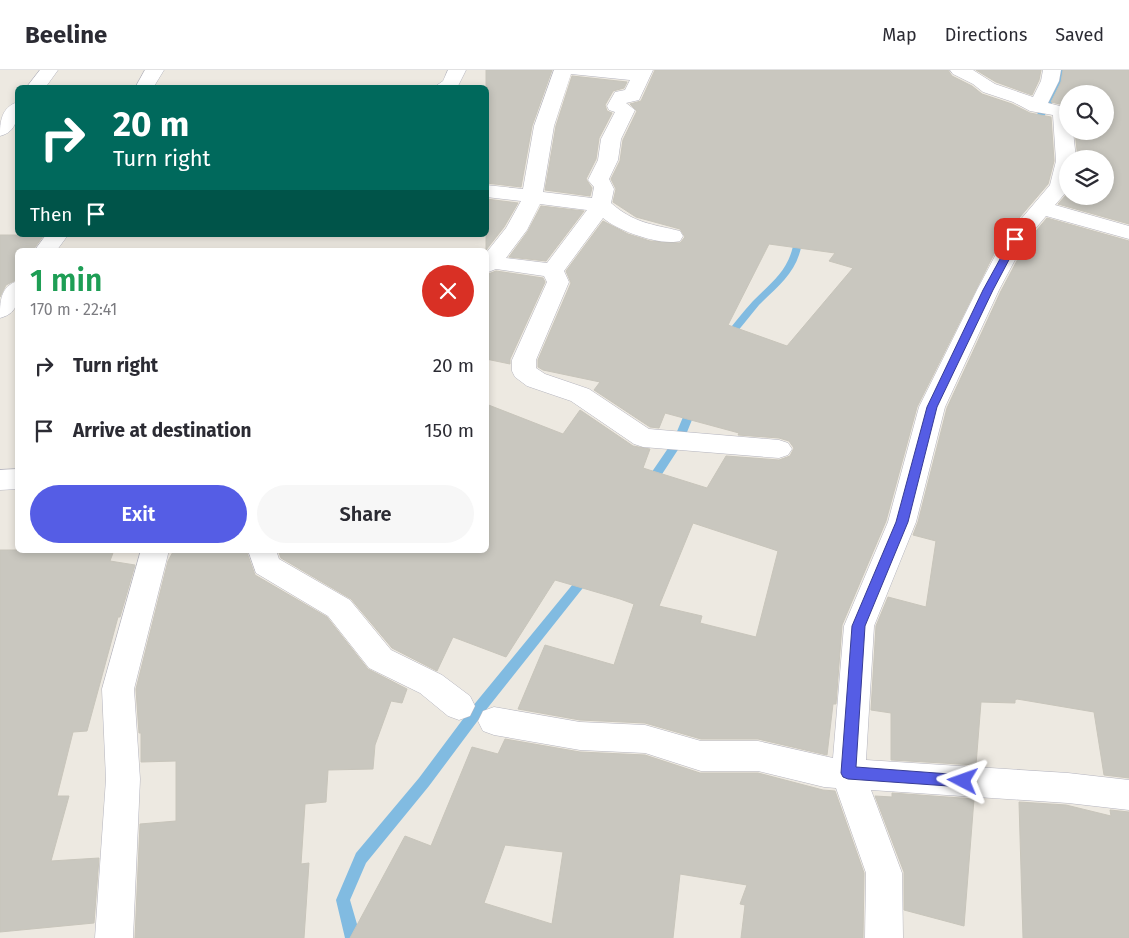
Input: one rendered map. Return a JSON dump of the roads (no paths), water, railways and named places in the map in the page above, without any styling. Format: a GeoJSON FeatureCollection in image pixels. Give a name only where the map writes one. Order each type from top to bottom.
{"type":"FeatureCollection","features":[{"type":"Feature","properties":{"kind":"street"},"geometry":{"type":"LineString","coordinates":[[36,85],[49,70]]}},
{"type":"Feature","properties":{"kind":"street"},"geometry":{"type":"LineString","coordinates":[[145,85],[150,75],[155,70]]}},
{"type":"Feature","properties":{"kind":"street"},"geometry":{"type":"LineString","coordinates":[[448,85],[457,70]]}},
{"type":"Feature","properties":{"kind":"street"},"geometry":{"type":"LineString","coordinates":[[489,263],[516,230],[533,196],[544,126],[563,70]]}},
{"type":"Feature","properties":{"kind":"street"},"geometry":{"type":"LineString","coordinates":[[553,271],[600,205],[604,185],[598,180],[608,160],[610,139],[626,110],[616,106],[617,102],[622,96],[632,96],[642,73],[576,70]]}},
{"type":"Feature","properties":{"kind":"street"},"geometry":{"type":"LineString","coordinates":[[959,70],[979,80],[989,88],[1049,109]]}},
{"type":"Feature","properties":{"kind":"street"},"geometry":{"type":"LineString","coordinates":[[884,938],[884,872],[848,773],[859,626],[902,522],[932,407],[988,290],[1015,239],[1060,186],[1066,161],[1049,109],[1052,70]]}},
{"type":"Feature","properties":{"kind":"street"},"geometry":{"type":"LineString","coordinates":[[0,130],[15,112]]}},
{"type":"Feature","properties":{"kind":"street"},"geometry":{"type":"LineString","coordinates":[[489,191],[600,205],[618,220],[643,230],[672,236]]}},
{"type":"Feature","properties":{"kind":"street"},"geometry":{"type":"LineString","coordinates":[[1043,208],[1129,233]]}},
{"type":"Feature","properties":{"kind":"street"},"geometry":{"type":"LineString","coordinates":[[47,248],[56,237]]}},
{"type":"Feature","properties":{"kind":"street"},"geometry":{"type":"LineString","coordinates":[[489,264],[553,271]]}},
{"type":"Feature","properties":{"kind":"street"},"geometry":{"type":"LineString","coordinates":[[553,271],[558,282],[524,360],[524,371],[536,380],[580,395],[643,438],[779,449]]}},
{"type":"Feature","properties":{"kind":"street"},"geometry":{"type":"LineString","coordinates":[[0,480],[15,479]]}},
{"type":"Feature","properties":{"kind":"street"},"geometry":{"type":"LineString","coordinates":[[114,938],[123,779],[118,689],[154,553]]}},
{"type":"Feature","properties":{"kind":"street"},"geometry":{"type":"LineString","coordinates":[[263,553],[266,565],[339,608],[380,659],[431,684],[459,706]]}},
{"type":"Feature","properties":{"kind":"street"},"geometry":{"type":"LineString","coordinates":[[494,721],[580,736],[644,739],[701,756],[758,756],[824,772],[1068,788],[1129,795]]}},
{"type":"Feature","properties":{"kind":"waterway"},"geometry":{"type":"LineString","coordinates":[[1028,122],[1039,118],[1060,83],[1061,70]]}},
{"type":"Feature","properties":{"kind":"waterway"},"geometry":{"type":"LineString","coordinates":[[726,339],[756,303],[788,270],[794,260],[799,235]]}},
{"type":"Feature","properties":{"kind":"waterway"},"geometry":{"type":"LineString","coordinates":[[649,485],[678,442],[693,405]]}},
{"type":"Feature","properties":{"kind":"waterway"},"geometry":{"type":"LineString","coordinates":[[353,938],[343,900],[361,858],[424,782],[477,711],[586,576]]}}]}
